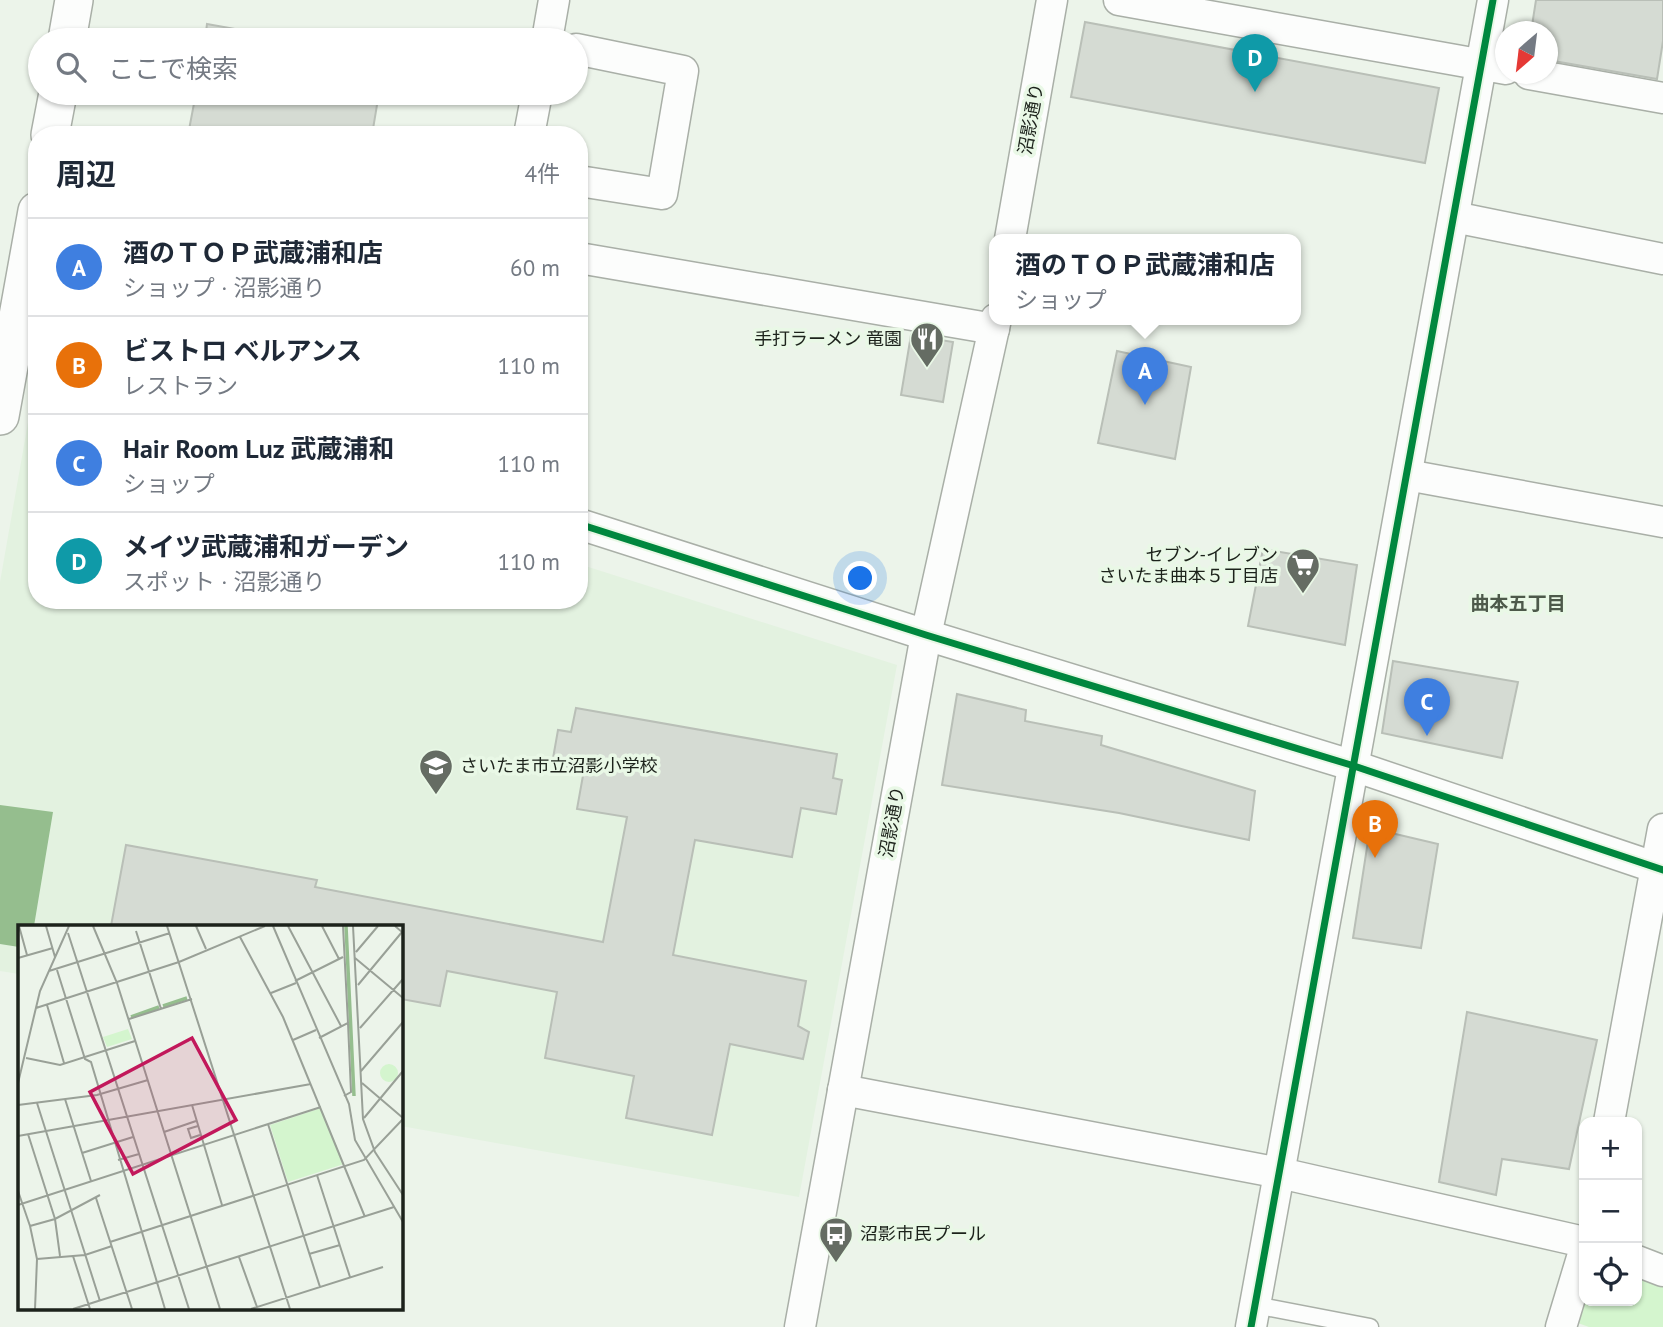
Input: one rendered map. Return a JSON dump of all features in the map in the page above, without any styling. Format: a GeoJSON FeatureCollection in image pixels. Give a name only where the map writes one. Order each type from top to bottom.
{"type":"FeatureCollection","features":[{"type":"Feature","properties":{"kind":"street"},"geometry":{"type":"LineString","coordinates":[[69,28],[74,0]]}},
{"type":"Feature","properties":{"kind":"street"},"geometry":{"type":"LineString","coordinates":[[549,28],[554,0]]}},
{"type":"Feature","properties":{"kind":"street","name":"沼影通り"},"geometry":{"type":"LineString","coordinates":[[1011,234],[1052,0]]}},
{"type":"Feature","properties":{"kind":"street"},"geometry":{"type":"LineString","coordinates":[[1119,0],[1493,67]]}},
{"type":"Feature","properties":{"kind":"street"},"geometry":{"type":"LineString","coordinates":[[1253,1316],[1351,765],[1454,217],[1493,67],[1493,0]]}},
{"type":"Feature","properties":{"kind":"street"},"geometry":{"type":"LineString","coordinates":[[588,52],[683,71],[662,194],[588,182]]}},
{"type":"Feature","properties":{"kind":"street"},"geometry":{"type":"LineString","coordinates":[[1558,79],[1663,98]]}},
{"type":"Feature","properties":{"kind":"street"},"geometry":{"type":"LineString","coordinates":[[52,126],[56,105]]}},
{"type":"Feature","properties":{"kind":"street"},"geometry":{"type":"LineString","coordinates":[[531,126],[535,105]]}},
{"type":"Feature","properties":{"kind":"street"},"geometry":{"type":"LineString","coordinates":[[1454,217],[1663,258]]}},
{"type":"Feature","properties":{"kind":"street"},"geometry":{"type":"LineString","coordinates":[[588,259],[989,323]]}},
{"type":"Feature","properties":{"kind":"street"},"geometry":{"type":"LineString","coordinates":[[0,416],[17,342],[28,270]]}},
{"type":"Feature","properties":{"kind":"street","name":"沼影通り"},"geometry":{"type":"LineString","coordinates":[[800,1327],[926,635],[995,325]]}},
{"type":"Feature","properties":{"kind":"street"},"geometry":{"type":"LineString","coordinates":[[1407,475],[1663,522]]}},
{"type":"Feature","properties":{"kind":"street"},"geometry":{"type":"LineString","coordinates":[[588,527],[926,635],[1351,765],[1660,869]]}},
{"type":"Feature","properties":{"kind":"street"},"geometry":{"type":"LineString","coordinates":[[1610,1117],[1660,869],[1663,829]]}},
{"type":"Feature","properties":{"kind":"street"},"geometry":{"type":"LineString","coordinates":[[843,1090],[1279,1172],[1579,1241]]}},
{"type":"Feature","properties":{"kind":"street"},"geometry":{"type":"LineString","coordinates":[[1642,1263],[1663,1271]]}},
{"type":"Feature","properties":{"kind":"street"},"geometry":{"type":"LineString","coordinates":[[1562,1327],[1579,1268]]}},
{"type":"Feature","properties":{"kind":"lane"},"geometry":{"type":"LineString","coordinates":[[1253,1316],[1370,1327]]}},
{"type":"Feature","properties":{"kind":"shaded area","name":"さいたま市立沼影小学校"},"geometry":{"type":"Polygon","coordinates":[[[28,422],[28,609],[588,609],[588,567],[897,665],[799,1197],[402,1126],[402,925],[18,925],[18,974],[0,971],[0,582],[28,422]]]}},
{"type":"Feature","properties":{"kind":"shaded area"},"geometry":{"type":"Polygon","coordinates":[[[0,805],[53,812],[34,925],[18,925],[18,947],[0,944],[0,805]]]}},
{"type":"Feature","properties":{"kind":"shaded area"},"geometry":{"type":"Polygon","coordinates":[[[1642,1275],[1663,1283],[1663,1327],[1589,1327],[1575,1322],[1582,1306],[1642,1306],[1642,1275]]]}},
{"type":"Feature","properties":{"kind":"building"},"geometry":{"type":"Polygon","coordinates":[[[1536,0],[1663,0],[1663,41],[1657,79],[1558,62],[1558,21],[1533,21],[1536,0]]]}},
{"type":"Feature","properties":{"kind":"building"},"geometry":{"type":"Polygon","coordinates":[[[1085,22],[1439,88],[1425,163],[1071,97],[1085,22]]]}},
{"type":"Feature","properties":{"kind":"building"},"geometry":{"type":"Polygon","coordinates":[[[207,24],[230,28],[206,28],[207,24]]]}},
{"type":"Feature","properties":{"kind":"building"},"geometry":{"type":"Polygon","coordinates":[[[194,105],[377,105],[374,126],[190,126],[194,105]]]}},
{"type":"Feature","properties":{"kind":"building","name":"手打ラーメン 竜園"},"geometry":{"type":"Polygon","coordinates":[[[911,335],[953,342],[943,402],[901,395],[911,335]]]}},
{"type":"Feature","properties":{"kind":"building"},"geometry":{"type":"Polygon","coordinates":[[[1117,351],[1191,367],[1175,459],[1098,443],[1117,351]]]}},
{"type":"Feature","properties":{"kind":"building","name":"セブン-イレブン さいたま曲本５丁目店"},"geometry":{"type":"Polygon","coordinates":[[[1263,549],[1357,565],[1345,645],[1248,626],[1263,549]]]}},
{"type":"Feature","properties":{"kind":"building"},"geometry":{"type":"Polygon","coordinates":[[[1393,661],[1518,682],[1502,758],[1382,733],[1393,661]]]}},
{"type":"Feature","properties":{"kind":"building"},"geometry":{"type":"Polygon","coordinates":[[[957,694],[1026,710],[1025,721],[1102,736],[1101,745],[1255,791],[1249,840],[1119,813],[942,785],[957,694]]]}},
{"type":"Feature","properties":{"kind":"building"},"geometry":{"type":"Polygon","coordinates":[[[576,708],[837,754],[833,778],[842,780],[836,814],[801,808],[792,857],[695,840],[673,955],[806,981],[798,1026],[809,1032],[803,1059],[730,1044],[712,1135],[626,1118],[634,1076],[545,1058],[557,992],[447,971],[440,1006],[402,999],[402,925],[111,925],[126,845],[317,880],[315,887],[603,942],[627,817],[577,809],[584,770],[552,764],[558,730],[571,732],[576,708]]]}},
{"type":"Feature","properties":{"kind":"building"},"geometry":{"type":"Polygon","coordinates":[[[1370,828],[1438,844],[1421,948],[1353,938],[1370,828]]]}},
{"type":"Feature","properties":{"kind":"building"},"geometry":{"type":"Polygon","coordinates":[[[1467,1012],[1597,1040],[1569,1169],[1502,1159],[1496,1195],[1439,1182],[1467,1012]]]}},
{"type":"Feature","properties":{"kind":"cycle path"},"geometry":{"type":"LineString","coordinates":[[1251,1327],[1493,0]]}},
{"type":"Feature","properties":{"kind":"cycle path"},"geometry":{"type":"LineString","coordinates":[[588,527],[926,635],[1351,765],[1663,870]]}},
{"type":"Feature","properties":{"kind":"place","name":"メイツ武蔵浦和ガーデン"},"geometry":{"type":"Point","coordinates":[1255,92]}},
{"type":"Feature","properties":{"kind":"place","name":"手打ラーメン 竜園"},"geometry":{"type":"Point","coordinates":[927,369]}},
{"type":"Feature","properties":{"kind":"place","name":"酒のＴＯＰ武蔵浦和店"},"geometry":{"type":"Point","coordinates":[1145,405]}},
{"type":"Feature","properties":{"kind":"place","name":"セブン-イレブン さいたま曲本５丁目店"},"geometry":{"type":"Point","coordinates":[1303,595]}},
{"type":"Feature","properties":{"kind":"place","name":"Hair Room Luz 武蔵浦和"},"geometry":{"type":"Point","coordinates":[1427,736]}},
{"type":"Feature","properties":{"kind":"place","name":"さいたま市立沼影小学校"},"geometry":{"type":"Point","coordinates":[436,796]}},
{"type":"Feature","properties":{"kind":"place","name":"ビストロ ベルアンス"},"geometry":{"type":"Point","coordinates":[1375,858]}},
{"type":"Feature","properties":{"kind":"place","name":"沼影市民プール"},"geometry":{"type":"Point","coordinates":[836,1264]}},
{"type":"Feature","properties":{"kind":"district","name":"曲本五丁目"},"geometry":{"type":"Point","coordinates":[1518,603]}}]}
